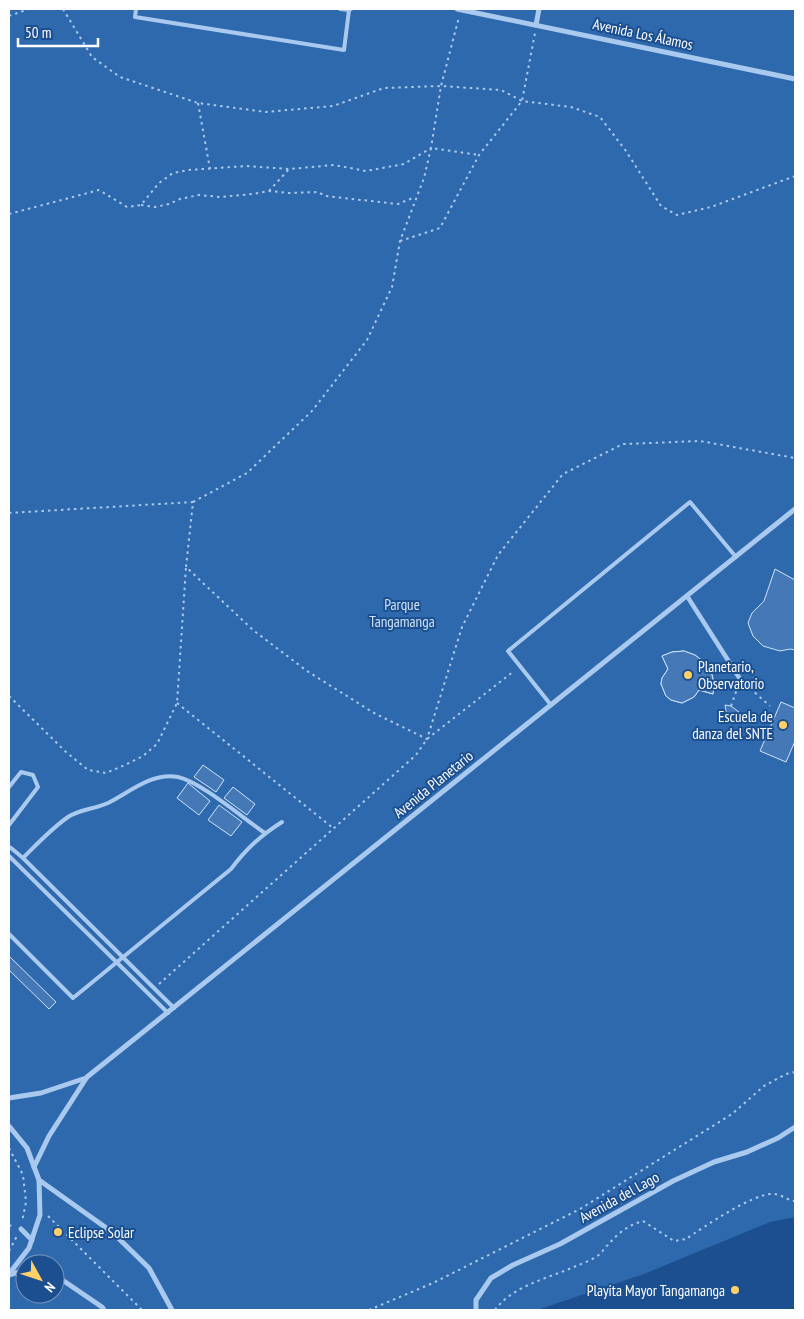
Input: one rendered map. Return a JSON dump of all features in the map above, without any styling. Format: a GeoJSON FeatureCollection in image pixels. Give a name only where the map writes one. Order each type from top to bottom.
{"type":"FeatureCollection","features":[{"type":"Feature","properties":{"kind":"street","name":"Avenida Los Álamos"},"geometry":{"type":"LineString","coordinates":[[459,9],[795,79]]}},
{"type":"Feature","properties":{"kind":"street"},"geometry":{"type":"LineString","coordinates":[[536,25],[539,9]]}},
{"type":"Feature","properties":{"kind":"street","name":"Avenida Planetario"},"geometry":{"type":"LineString","coordinates":[[34,1167],[49,1136],[87,1078],[795,510]]}},
{"type":"Feature","properties":{"kind":"street"},"geometry":{"type":"LineString","coordinates":[[688,596],[740,679]]}},
{"type":"Feature","properties":{"kind":"street","name":"Avenida Planetario"},"geometry":{"type":"LineString","coordinates":[[9,1098],[41,1093],[87,1078]]}},
{"type":"Feature","properties":{"kind":"street"},"geometry":{"type":"LineString","coordinates":[[9,1126],[27,1148],[39,1180],[40,1208],[40,1215],[29,1248],[9,1274]]}},
{"type":"Feature","properties":{"kind":"street","name":"Avenida del Lago"},"geometry":{"type":"LineString","coordinates":[[476,1310],[476,1300],[491,1278],[512,1265],[560,1244],[673,1181],[714,1162],[748,1152],[778,1138],[795,1127]]}},
{"type":"Feature","properties":{"kind":"street"},"geometry":{"type":"LineString","coordinates":[[39,1180],[112,1232],[149,1268],[172,1310]]}},
{"type":"Feature","properties":{"kind":"street"},"geometry":{"type":"LineString","coordinates":[[21,1229],[32,1240]]}},
{"type":"Feature","properties":{"kind":"street"},"geometry":{"type":"LineString","coordinates":[[65,1282],[104,1310]]}},
{"type":"Feature","properties":{"kind":"lane"},"geometry":{"type":"LineString","coordinates":[[136,9],[135,17],[344,50],[350,10],[340,9]]}},
{"type":"Feature","properties":{"kind":"lane"},"geometry":{"type":"LineString","coordinates":[[551,705],[508,651],[690,502],[736,557]]}},
{"type":"Feature","properties":{"kind":"lane"},"geometry":{"type":"LineString","coordinates":[[9,787],[21,772],[33,775],[38,787],[9,825]]}},
{"type":"Feature","properties":{"kind":"lane"},"geometry":{"type":"LineString","coordinates":[[23,858],[76,812],[107,803],[140,785],[160,777],[177,777],[192,782],[264,834]]}},
{"type":"Feature","properties":{"kind":"lane"},"geometry":{"type":"LineString","coordinates":[[9,934],[73,998],[231,870],[245,850],[282,822]]}},
{"type":"Feature","properties":{"kind":"lane"},"geometry":{"type":"LineString","coordinates":[[9,847],[23,858],[174,1008]]}},
{"type":"Feature","properties":{"kind":"lane"},"geometry":{"type":"LineString","coordinates":[[9,856],[168,1012]]}},
{"type":"Feature","properties":{"kind":"path"},"geometry":{"type":"LineString","coordinates":[[9,16],[29,9]]}},
{"type":"Feature","properties":{"kind":"path"},"geometry":{"type":"LineString","coordinates":[[62,9],[92,57],[120,77],[198,103],[266,112],[333,106],[384,88],[441,86],[501,90],[522,101],[571,107],[600,117],[626,151],[661,206],[677,215],[711,207],[795,176]]}},
{"type":"Feature","properties":{"kind":"path"},"geometry":{"type":"LineString","coordinates":[[9,513],[193,502],[247,473],[312,411],[367,340],[392,287],[400,240],[424,178],[441,86],[459,9]]}},
{"type":"Feature","properties":{"kind":"path"},"geometry":{"type":"LineString","coordinates":[[400,240],[440,228],[479,155],[522,101],[536,25]]}},
{"type":"Feature","properties":{"kind":"path"},"geometry":{"type":"LineString","coordinates":[[198,103],[210,169]]}},
{"type":"Feature","properties":{"kind":"path"},"geometry":{"type":"LineString","coordinates":[[141,206],[158,183],[173,173],[246,166],[289,170],[334,165],[366,172],[404,164],[431,148],[479,155]]}},
{"type":"Feature","properties":{"kind":"path"},"geometry":{"type":"LineString","coordinates":[[269,191],[289,170]]}},
{"type":"Feature","properties":{"kind":"path"},"geometry":{"type":"LineString","coordinates":[[9,214],[99,190],[127,207],[156,207],[199,195],[220,197],[269,191],[289,193],[318,192],[325,196],[398,204],[416,197]]}},
{"type":"Feature","properties":{"kind":"path"},"geometry":{"type":"LineString","coordinates":[[427,739],[462,627],[498,555],[563,474],[623,444],[700,441],[795,458]]}},
{"type":"Feature","properties":{"kind":"path"},"geometry":{"type":"LineString","coordinates":[[9,696],[66,752],[88,770],[106,773],[143,756],[156,744],[177,703],[186,567],[193,502]]}},
{"type":"Feature","properties":{"kind":"path"},"geometry":{"type":"LineString","coordinates":[[186,567],[253,630],[307,671],[374,713],[427,739]]}},
{"type":"Feature","properties":{"kind":"path"},"geometry":{"type":"LineString","coordinates":[[154,988],[416,754],[427,739],[520,666]]}},
{"type":"Feature","properties":{"kind":"path"},"geometry":{"type":"LineString","coordinates":[[731,706],[740,679],[770,706]]}},
{"type":"Feature","properties":{"kind":"path"},"geometry":{"type":"LineString","coordinates":[[177,703],[333,829]]}},
{"type":"Feature","properties":{"kind":"path"},"geometry":{"type":"LineString","coordinates":[[369,1310],[433,1283],[580,1209],[732,1114],[764,1086],[786,1074],[795,1072]]}},
{"type":"Feature","properties":{"kind":"path"},"geometry":{"type":"LineString","coordinates":[[9,1148],[23,1176],[26,1202],[21,1229],[9,1251]]}},
{"type":"Feature","properties":{"kind":"path"},"geometry":{"type":"LineString","coordinates":[[495,1310],[508,1297],[524,1288],[585,1263],[601,1254],[614,1237],[624,1229],[643,1221],[674,1241],[680,1241],[739,1206],[762,1196],[782,1195],[791,1201],[795,1201]]}},
{"type":"Feature","properties":{"kind":"path"},"geometry":{"type":"LineString","coordinates":[[40,1208],[142,1310]]}},
{"type":"Feature","properties":{"kind":"green space","name":"Parque Tangamanga"},"geometry":{"type":"Polygon","coordinates":[[[9,9],[795,9],[795,1217],[770,1222],[644,1274],[537,1310],[9,1310],[9,9]]]}},
{"type":"Feature","properties":{"kind":"building"},"geometry":{"type":"Polygon","coordinates":[[[775,569],[795,580],[795,650],[780,651],[763,646],[753,636],[748,623],[752,613],[764,601],[775,569]]]}},
{"type":"Feature","properties":{"kind":"building","name":"Planetario, Observatorio"},"geometry":{"type":"Polygon","coordinates":[[[684,651],[695,655],[704,662],[711,671],[714,683],[713,694],[699,690],[694,697],[682,703],[671,700],[666,696],[661,684],[662,678],[668,669],[662,656],[672,652],[684,651]]]}},
{"type":"Feature","properties":{"kind":"building","name":"Planetario, Observatorio"},"geometry":{"type":"Polygon","coordinates":[[[684,651],[695,655],[704,662],[711,671],[714,683],[713,694],[699,690],[694,697],[682,703],[671,700],[666,696],[661,684],[662,678],[668,669],[662,656],[672,652],[684,651]]]}},
{"type":"Feature","properties":{"kind":"building","name":"Escuela de danza del SNTE"},"geometry":{"type":"Polygon","coordinates":[[[781,702],[795,708],[795,741],[786,762],[760,751],[781,702]]]}},
{"type":"Feature","properties":{"kind":"building"},"geometry":{"type":"Polygon","coordinates":[[[725,705],[731,706],[739,712],[733,723],[727,718],[725,705]]]}},
{"type":"Feature","properties":{"kind":"building"},"geometry":{"type":"Polygon","coordinates":[[[203,765],[224,780],[216,792],[194,777],[203,765]]]}},
{"type":"Feature","properties":{"kind":"building"},"geometry":{"type":"Polygon","coordinates":[[[188,783],[210,801],[199,815],[177,798],[188,783]]]}},
{"type":"Feature","properties":{"kind":"building"},"geometry":{"type":"Polygon","coordinates":[[[233,787],[255,804],[247,815],[224,798],[233,787]]]}},
{"type":"Feature","properties":{"kind":"building"},"geometry":{"type":"Polygon","coordinates":[[[219,805],[242,822],[231,836],[208,820],[219,805]]]}},
{"type":"Feature","properties":{"kind":"building"},"geometry":{"type":"Polygon","coordinates":[[[9,956],[56,1002],[49,1009],[9,970],[9,956]]]}},
{"type":"Feature","properties":{"kind":"place","name":"Planetario, Observatorio"},"geometry":{"type":"Point","coordinates":[688,675]}},
{"type":"Feature","properties":{"kind":"place","name":"Escuela de danza del SNTE"},"geometry":{"type":"Point","coordinates":[783,725]}},
{"type":"Feature","properties":{"kind":"place","name":"Eclipse Solar"},"geometry":{"type":"Point","coordinates":[58,1232]}},
{"type":"Feature","properties":{"kind":"place","name":"Playita Mayor Tangamanga"},"geometry":{"type":"Point","coordinates":[735,1290]}}]}
